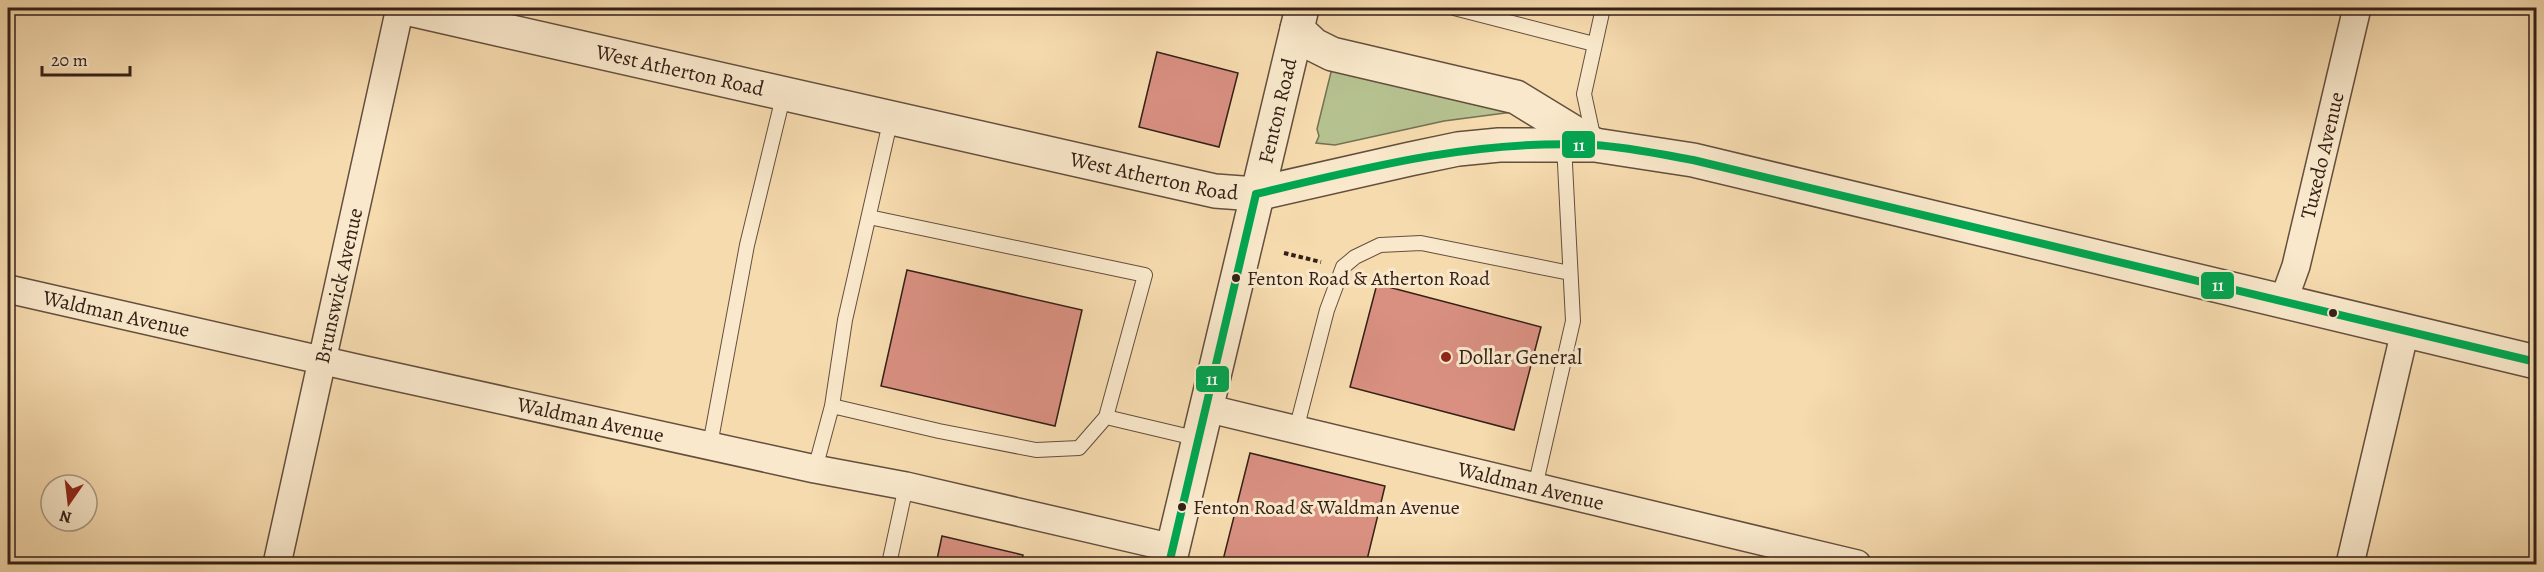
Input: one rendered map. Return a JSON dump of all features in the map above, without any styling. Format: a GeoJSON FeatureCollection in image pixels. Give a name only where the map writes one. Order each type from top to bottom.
{"type":"FeatureCollection","features":[{"type":"Feature","properties":{"kind":"street","name":"Brunswick Avenue"},"geometry":{"type":"LineString","coordinates":[[277,564],[400,8]]}},
{"type":"Feature","properties":{"kind":"street","name":"West Atherton Road"},"geometry":{"type":"LineString","coordinates":[[405,8],[1215,191],[1256,194],[1458,149],[1499,145],[1580,144],[1693,160],[2536,362]]}},
{"type":"Feature","properties":{"kind":"street","name":"Tuxedo Avenue"},"geometry":{"type":"LineString","coordinates":[[2283,302],[2296,266],[2357,8]]}},
{"type":"Feature","properties":{"kind":"street"},"geometry":{"type":"LineString","coordinates":[[1299,18],[1314,45],[1332,54],[1516,97],[1580,144]]}},
{"type":"Feature","properties":{"kind":"street","name":"Fenton Road"},"geometry":{"type":"LineString","coordinates":[[1171,556],[1299,18]]}},
{"type":"Feature","properties":{"kind":"street","name":"Waldman Avenue"},"geometry":{"type":"LineString","coordinates":[[8,289],[815,469],[906,486],[1171,556]]}},
{"type":"Feature","properties":{"kind":"street"},"geometry":{"type":"LineString","coordinates":[[2350,564],[2405,330]]}},
{"type":"Feature","properties":{"kind":"street","name":"Waldman Avenue"},"geometry":{"type":"LineString","coordinates":[[1203,423],[1296,430],[1857,564]]}},
{"type":"Feature","properties":{"kind":"lane"},"geometry":{"type":"LineString","coordinates":[[1454,8],[1594,44]]}},
{"type":"Feature","properties":{"kind":"lane"},"geometry":{"type":"LineString","coordinates":[[1535,487],[1573,321],[1570,273],[1584,94],[1603,8]]}},
{"type":"Feature","properties":{"kind":"lane"},"geometry":{"type":"LineString","coordinates":[[710,445],[747,245],[784,93]]}},
{"type":"Feature","properties":{"kind":"lane"},"geometry":{"type":"LineString","coordinates":[[815,469],[832,406],[845,320],[891,118]]}},
{"type":"Feature","properties":{"kind":"lane"},"geometry":{"type":"LineString","coordinates":[[832,406],[939,431],[1036,450],[1079,448],[1106,417],[1145,275],[869,217]]}},
{"type":"Feature","properties":{"kind":"lane"},"geometry":{"type":"LineString","coordinates":[[1296,430],[1327,310],[1343,267],[1355,257],[1380,245],[1421,243],[1570,273]]}},
{"type":"Feature","properties":{"kind":"lane"},"geometry":{"type":"LineString","coordinates":[[1106,417],[1203,423]]}},
{"type":"Feature","properties":{"kind":"lane"},"geometry":{"type":"LineString","coordinates":[[889,564],[906,486]]}},
{"type":"Feature","properties":{"kind":"path"},"geometry":{"type":"LineString","coordinates":[[1284,253],[1343,267]]}},
{"type":"Feature","properties":{"kind":"green space"},"geometry":{"type":"Polygon","coordinates":[[[1333,64],[1513,112],[1444,121],[1335,145],[1316,143],[1319,136],[1317,129],[1333,64]]]}},
{"type":"Feature","properties":{"kind":"building"},"geometry":{"type":"Polygon","coordinates":[[[1157,52],[1238,73],[1219,147],[1139,127],[1157,52]]]}},
{"type":"Feature","properties":{"kind":"building"},"geometry":{"type":"Polygon","coordinates":[[[907,270],[1082,310],[1055,426],[881,386],[907,270]]]}},
{"type":"Feature","properties":{"kind":"building","name":"Dollar General"},"geometry":{"type":"Polygon","coordinates":[[[1377,284],[1541,327],[1514,430],[1350,387],[1377,284]]]}},
{"type":"Feature","properties":{"kind":"building"},"geometry":{"type":"Polygon","coordinates":[[[1250,453],[1385,486],[1366,564],[1222,564],[1250,453]]]}},
{"type":"Feature","properties":{"kind":"building"},"geometry":{"type":"Polygon","coordinates":[[[942,536],[1023,555],[1022,564],[936,564],[942,536]]]}},
{"type":"Feature","properties":{"kind":"transit line","name":"11"},"geometry":{"type":"LineString","coordinates":[[1256,194],[1381,165],[1465,151],[1551,144],[1619,147],[1693,160],[2536,362]]}},
{"type":"Feature","properties":{"kind":"transit line","name":"11"},"geometry":{"type":"LineString","coordinates":[[1169,564],[1256,194]]}},
{"type":"Feature","properties":{"kind":"place","name":"Fenton Road & Atherton Road"},"geometry":{"type":"Point","coordinates":[1236,278]}},
{"type":"Feature","properties":{"kind":"place","name":"Dollar General"},"geometry":{"type":"Point","coordinates":[1446,357]}},
{"type":"Feature","properties":{"kind":"place","name":"Fenton Road & Waldman Avenue"},"geometry":{"type":"Point","coordinates":[1182,507]}}]}
